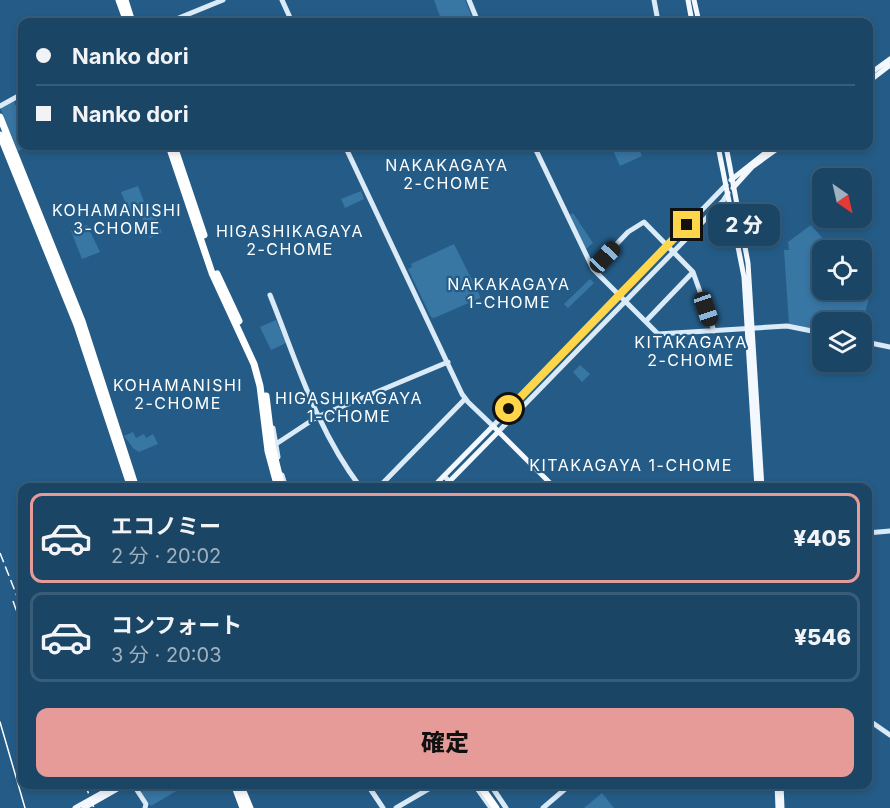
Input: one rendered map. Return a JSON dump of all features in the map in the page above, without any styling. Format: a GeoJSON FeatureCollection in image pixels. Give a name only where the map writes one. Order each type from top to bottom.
{"type":"FeatureCollection","features":[{"type":"Feature","properties":{"kind":"highway"},"geometry":{"type":"LineString","coordinates":[[119,0],[126,18]]}},
{"type":"Feature","properties":{"kind":"highway"},"geometry":{"type":"LineString","coordinates":[[125,0],[131,18]]}},
{"type":"Feature","properties":{"kind":"highway"},"geometry":{"type":"LineString","coordinates":[[0,117],[82,321],[134,483]]}},
{"type":"Feature","properties":{"kind":"highway"},"geometry":{"type":"LineString","coordinates":[[0,135],[77,325],[129,483]]}},
{"type":"Feature","properties":{"kind":"highway"},"geometry":{"type":"LineString","coordinates":[[170,150],[216,282],[254,364],[260,386],[268,451],[277,483]]}},
{"type":"Feature","properties":{"kind":"highway"},"geometry":{"type":"LineString","coordinates":[[175,150],[218,274],[259,367],[264,385],[272,446],[283,483]]}},
{"type":"Feature","properties":{"kind":"highway"},"geometry":{"type":"LineString","coordinates":[[236,789],[243,808]]}},
{"type":"Feature","properties":{"kind":"highway"},"geometry":{"type":"LineString","coordinates":[[242,789],[250,808]]}},
{"type":"Feature","properties":{"kind":"highway"},"geometry":{"type":"LineString","coordinates":[[483,789],[496,808]]}},
{"type":"Feature","properties":{"kind":"highway"},"geometry":{"type":"LineString","coordinates":[[488,789],[501,808]]}},
{"type":"Feature","properties":{"kind":"main road"},"geometry":{"type":"LineString","coordinates":[[688,0],[691,18]]}},
{"type":"Feature","properties":{"kind":"main road"},"geometry":{"type":"LineString","coordinates":[[694,0],[698,18]]}},
{"type":"Feature","properties":{"kind":"main road"},"geometry":{"type":"LineString","coordinates":[[873,71],[890,59]]}},
{"type":"Feature","properties":{"kind":"main road"},"geometry":{"type":"LineString","coordinates":[[873,78],[890,65]]}},
{"type":"Feature","properties":{"kind":"main road"},"geometry":{"type":"LineString","coordinates":[[719,150],[742,256],[762,483]]}},
{"type":"Feature","properties":{"kind":"main road"},"geometry":{"type":"LineString","coordinates":[[727,150],[748,263],[749,328],[758,483]]}},
{"type":"Feature","properties":{"kind":"main road"},"geometry":{"type":"LineString","coordinates":[[726,186],[732,178],[769,150]]}},
{"type":"Feature","properties":{"kind":"main road"},"geometry":{"type":"LineString","coordinates":[[728,193],[752,167],[775,150]]}},
{"type":"Feature","properties":{"kind":"main road"},"geometry":{"type":"LineString","coordinates":[[437,483],[493,426],[550,483]]}},
{"type":"Feature","properties":{"kind":"main road"},"geometry":{"type":"LineString","coordinates":[[450,481],[498,432]]}},
{"type":"Feature","properties":{"kind":"main road"},"geometry":{"type":"LineString","coordinates":[[75,808],[109,789]]}},
{"type":"Feature","properties":{"kind":"main road"},"geometry":{"type":"LineString","coordinates":[[84,808],[117,789]]}},
{"type":"Feature","properties":{"kind":"main road"},"geometry":{"type":"LineString","coordinates":[[779,789],[780,808]]}},
{"type":"Feature","properties":{"kind":"street"},"geometry":{"type":"LineString","coordinates":[[178,18],[223,0]]}},
{"type":"Feature","properties":{"kind":"street"},"geometry":{"type":"LineString","coordinates":[[282,0],[290,18]]}},
{"type":"Feature","properties":{"kind":"street"},"geometry":{"type":"LineString","coordinates":[[469,0],[476,18]]}},
{"type":"Feature","properties":{"kind":"street"},"geometry":{"type":"LineString","coordinates":[[654,0],[657,16]]}},
{"type":"Feature","properties":{"kind":"street"},"geometry":{"type":"LineString","coordinates":[[0,106],[18,96]]}},
{"type":"Feature","properties":{"kind":"street"},"geometry":{"type":"LineString","coordinates":[[347,150],[465,399],[493,426],[726,186]]}},
{"type":"Feature","properties":{"kind":"street"},"geometry":{"type":"LineString","coordinates":[[536,150],[593,269],[658,334],[787,326],[812,331]]}},
{"type":"Feature","properties":{"kind":"street"},"geometry":{"type":"LineString","coordinates":[[498,432],[723,201],[728,193]]}},
{"type":"Feature","properties":{"kind":"street"},"geometry":{"type":"LineString","coordinates":[[593,269],[628,232],[644,222],[693,272],[714,331]]}},
{"type":"Feature","properties":{"kind":"street"},"geometry":{"type":"LineString","coordinates":[[646,321],[693,272]]}},
{"type":"Feature","properties":{"kind":"street"},"geometry":{"type":"LineString","coordinates":[[217,291],[253,364],[267,448]]}},
{"type":"Feature","properties":{"kind":"street"},"geometry":{"type":"LineString","coordinates":[[270,296],[317,417],[340,459],[357,483]]}},
{"type":"Feature","properties":{"kind":"street"},"geometry":{"type":"LineString","coordinates":[[872,343],[890,347]]}},
{"type":"Feature","properties":{"kind":"street"},"geometry":{"type":"LineString","coordinates":[[276,444],[317,417],[448,362]]}},
{"type":"Feature","properties":{"kind":"street"},"geometry":{"type":"LineString","coordinates":[[383,483],[465,399]]}},
{"type":"Feature","properties":{"kind":"street"},"geometry":{"type":"LineString","coordinates":[[270,412],[284,483]]}},
{"type":"Feature","properties":{"kind":"street"},"geometry":{"type":"LineString","coordinates":[[444,476],[450,481]]}},
{"type":"Feature","properties":{"kind":"street"},"geometry":{"type":"LineString","coordinates":[[872,533],[890,531]]}},
{"type":"Feature","properties":{"kind":"street"},"geometry":{"type":"LineString","coordinates":[[872,722],[890,735]]}},
{"type":"Feature","properties":{"kind":"street"},"geometry":{"type":"LineString","coordinates":[[136,789],[146,804],[145,808]]}},
{"type":"Feature","properties":{"kind":"street"},"geometry":{"type":"LineString","coordinates":[[370,789],[383,808]]}},
{"type":"Feature","properties":{"kind":"street"},"geometry":{"type":"LineString","coordinates":[[396,808],[428,789]]}},
{"type":"Feature","properties":{"kind":"street"},"geometry":{"type":"LineString","coordinates":[[478,789],[491,808]]}},
{"type":"Feature","properties":{"kind":"street"},"geometry":{"type":"LineString","coordinates":[[493,789],[506,808]]}},
{"type":"Feature","properties":{"kind":"street"},"geometry":{"type":"LineString","coordinates":[[543,808],[566,789]]}},
{"type":"Feature","properties":{"kind":"shaded area"},"geometry":{"type":"Polygon","coordinates":[[[434,0],[465,0],[472,18],[441,18],[434,0]]]}},
{"type":"Feature","properties":{"kind":"shaded area"},"geometry":{"type":"Polygon","coordinates":[[[14,101],[18,112],[18,150],[21,150],[18,151],[0,107],[14,101]]]}},
{"type":"Feature","properties":{"kind":"shaded area"},"geometry":{"type":"Polygon","coordinates":[[[613,150],[639,150],[642,156],[620,166],[613,150]]]}},
{"type":"Feature","properties":{"kind":"shaded area"},"geometry":{"type":"Polygon","coordinates":[[[138,186],[147,210],[153,209],[162,233],[150,238],[139,211],[123,215],[121,210],[127,207],[121,192],[138,186]]]}},
{"type":"Feature","properties":{"kind":"shaded area"},"geometry":{"type":"Polygon","coordinates":[[[361,191],[364,199],[345,208],[341,199],[361,191]]]}},
{"type":"Feature","properties":{"kind":"shaded area"},"geometry":{"type":"Polygon","coordinates":[[[573,213],[593,243],[586,249],[570,215],[573,213]]]}},
{"type":"Feature","properties":{"kind":"shaded area"},"geometry":{"type":"Polygon","coordinates":[[[87,225],[100,252],[82,259],[71,231],[87,225]]]}},
{"type":"Feature","properties":{"kind":"shaded area"},"geometry":{"type":"Polygon","coordinates":[[[811,225],[824,240],[812,240],[812,300],[868,300],[865,312],[812,312],[812,329],[789,325],[784,250],[789,250],[788,242],[811,225]]]}},
{"type":"Feature","properties":{"kind":"shaded area"},"geometry":{"type":"Polygon","coordinates":[[[454,244],[480,298],[434,318],[431,317],[408,269],[412,267],[411,264],[454,244]]]}},
{"type":"Feature","properties":{"kind":"shaded area"},"geometry":{"type":"Polygon","coordinates":[[[590,279],[594,283],[568,308],[564,304],[590,279]]]}},
{"type":"Feature","properties":{"kind":"shaded area"},"geometry":{"type":"Polygon","coordinates":[[[276,320],[286,343],[271,350],[260,327],[276,320]]]}},
{"type":"Feature","properties":{"kind":"shaded area"},"geometry":{"type":"Polygon","coordinates":[[[580,365],[590,374],[582,382],[573,372],[580,365]]]}},
{"type":"Feature","properties":{"kind":"shaded area"},"geometry":{"type":"Polygon","coordinates":[[[133,432],[136,438],[144,434],[146,438],[153,434],[158,444],[139,452],[124,436],[133,432]]]}},
{"type":"Feature","properties":{"kind":"shaded area"},"geometry":{"type":"Polygon","coordinates":[[[147,789],[180,789],[151,806],[141,792],[147,789]]]}},
{"type":"Feature","properties":{"kind":"shaded area"},"geometry":{"type":"Polygon","coordinates":[[[602,793],[614,808],[584,808],[602,793]]]}},
{"type":"Feature","properties":{"kind":"tram line"},"geometry":{"type":"LineString","coordinates":[[0,722],[18,784]]}},
{"type":"Feature","properties":{"kind":"tram line"},"geometry":{"type":"LineString","coordinates":[[19,789],[25,808]]}},
{"type":"Feature","properties":{"kind":"railway"},"geometry":{"type":"LineString","coordinates":[[0,553],[18,599]]}},
{"type":"Feature","properties":{"kind":"railway"},"geometry":{"type":"LineString","coordinates":[[13,601],[18,615]]}},
{"type":"Feature","properties":{"kind":"railway"},"geometry":{"type":"LineString","coordinates":[[87,789],[94,808]]}},
{"type":"Feature","properties":{"kind":"district","name":"NAKAKAGAYA 2-CHOME"},"geometry":{"type":"Point","coordinates":[447,174]}},
{"type":"Feature","properties":{"kind":"district","name":"KOHAMANISHI 3-CHOME"},"geometry":{"type":"Point","coordinates":[117,219]}},
{"type":"Feature","properties":{"kind":"district","name":"HIGASHIKAGAYA 2-CHOME"},"geometry":{"type":"Point","coordinates":[290,240]}},
{"type":"Feature","properties":{"kind":"district","name":"NAKAKAGAYA 1-CHOME"},"geometry":{"type":"Point","coordinates":[509,293]}},
{"type":"Feature","properties":{"kind":"district","name":"KITAKAGAYA 2-CHOME"},"geometry":{"type":"Point","coordinates":[691,351]}},
{"type":"Feature","properties":{"kind":"district","name":"KOHAMANISHI 2-CHOME"},"geometry":{"type":"Point","coordinates":[178,394]}},
{"type":"Feature","properties":{"kind":"district","name":"HIGASHIKAGAYA 1-CHOME"},"geometry":{"type":"Point","coordinates":[349,407]}},
{"type":"Feature","properties":{"kind":"district","name":"KITAKAGAYA 1-CHOME"},"geometry":{"type":"Point","coordinates":[631,465]}},
{"type":"Feature","properties":{"kind":"route"},"geometry":{"type":"LineString","coordinates":[[509,409],[687,225]]}}]}
